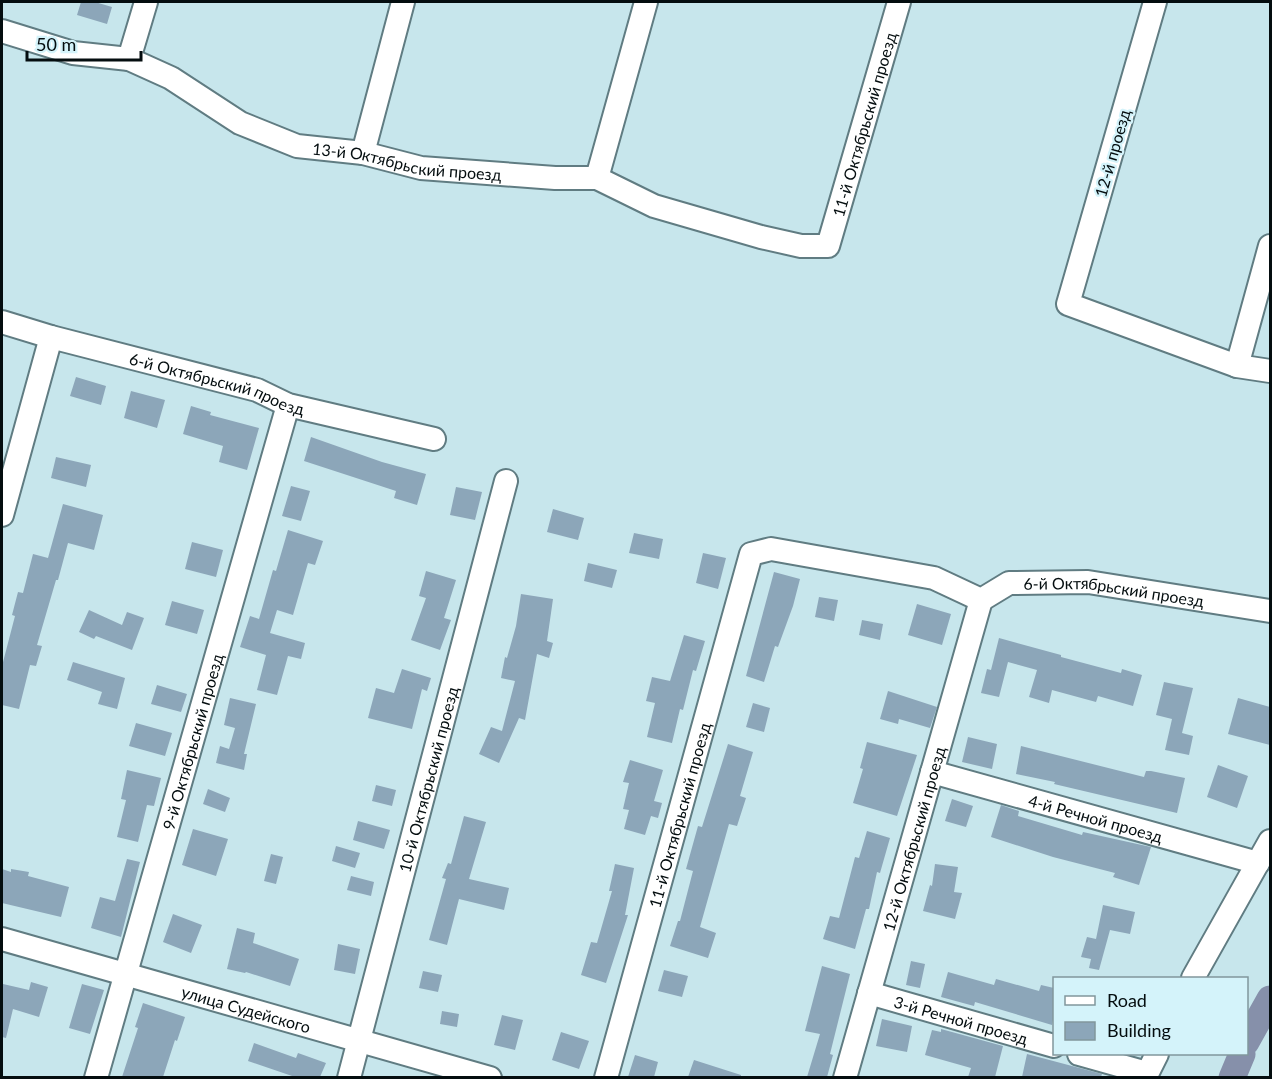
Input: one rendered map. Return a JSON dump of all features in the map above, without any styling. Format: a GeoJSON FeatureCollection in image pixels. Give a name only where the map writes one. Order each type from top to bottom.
{"type":"FeatureCollection","features":[{"type":"Feature","properties":{"kind":"street"},"geometry":{"type":"LineString","coordinates":[[129,59],[146,2]]}},
{"type":"Feature","properties":{"kind":"street"},"geometry":{"type":"LineString","coordinates":[[363,153],[403,2]]}},
{"type":"Feature","properties":{"kind":"street"},"geometry":{"type":"LineString","coordinates":[[597,178],[646,2]]}},
{"type":"Feature","properties":{"kind":"street","name":"11-й Октябрьский проезд"},"geometry":{"type":"LineString","coordinates":[[828,246],[900,2]]}},
{"type":"Feature","properties":{"kind":"street","name":"12-й проезд"},"geometry":{"type":"LineString","coordinates":[[1155,2],[1068,304],[1237,366]]}},
{"type":"Feature","properties":{"kind":"street","name":"13-й Октябрьский проезд"},"geometry":{"type":"LineString","coordinates":[[2,31],[73,53],[129,59],[171,78],[240,123],[297,146],[363,153],[421,168],[555,178],[597,178],[654,206],[761,237],[801,246],[828,246]]}},
{"type":"Feature","properties":{"kind":"street"},"geometry":{"type":"LineString","coordinates":[[1270,246],[1237,366],[1270,371]]}},
{"type":"Feature","properties":{"kind":"street","name":"6-й Октябрьский проезд"},"geometry":{"type":"LineString","coordinates":[[2,322],[51,337],[257,390],[288,405],[434,439]]}},
{"type":"Feature","properties":{"kind":"street"},"geometry":{"type":"LineString","coordinates":[[2,515],[51,337]]}},
{"type":"Feature","properties":{"kind":"street","name":"9-й Октябрьский проезд"},"geometry":{"type":"LineString","coordinates":[[96,1077],[288,405]]}},
{"type":"Feature","properties":{"kind":"street","name":"10-й Октябрьский проезд"},"geometry":{"type":"LineString","coordinates":[[349,1077],[506,481]]}},
{"type":"Feature","properties":{"kind":"street","name":"11-й Октябрьский проезд"},"geometry":{"type":"LineString","coordinates":[[606,1077],[751,554],[771,549],[934,578],[981,600]]}},
{"type":"Feature","properties":{"kind":"street","name":"6-й Октябрьский проезд"},"geometry":{"type":"LineString","coordinates":[[981,600],[1009,583],[1088,582],[1270,611]]}},
{"type":"Feature","properties":{"kind":"street","name":"12-й Октябрьский проезд"},"geometry":{"type":"LineString","coordinates":[[845,1077],[981,600]]}},
{"type":"Feature","properties":{"kind":"street","name":"4-й Речной проезд"},"geometry":{"type":"LineString","coordinates":[[932,772],[1258,863]]}},
{"type":"Feature","properties":{"kind":"street"},"geometry":{"type":"LineString","coordinates":[[1194,977],[1270,841]]}},
{"type":"Feature","properties":{"kind":"street","name":"улица Судейского"},"geometry":{"type":"LineString","coordinates":[[2,939],[490,1077]]}},
{"type":"Feature","properties":{"kind":"street","name":"3-й Речной проезд"},"geometry":{"type":"LineString","coordinates":[[869,993],[1053,1046]]}},
{"type":"Feature","properties":{"kind":"street"},"geometry":{"type":"LineString","coordinates":[[1088,1055],[1150,1068]]}},
{"type":"Feature","properties":{"kind":"building"},"geometry":{"type":"Polygon","coordinates":[[[81,2],[95,2],[112,7],[107,24],[77,15],[81,2]]]}},
{"type":"Feature","properties":{"kind":"building"},"geometry":{"type":"Polygon","coordinates":[[[76,377],[106,386],[101,405],[70,396],[76,377]]]}},
{"type":"Feature","properties":{"kind":"building"},"geometry":{"type":"Polygon","coordinates":[[[131,391],[165,400],[157,428],[124,418],[131,391]]]}},
{"type":"Feature","properties":{"kind":"building"},"geometry":{"type":"Polygon","coordinates":[[[191,406],[211,412],[210,415],[259,428],[247,470],[219,462],[223,446],[183,434],[191,406]]]}},
{"type":"Feature","properties":{"kind":"building"},"geometry":{"type":"Polygon","coordinates":[[[311,437],[382,462],[426,474],[417,505],[394,498],[396,491],[304,461],[311,437]]]}},
{"type":"Feature","properties":{"kind":"building"},"geometry":{"type":"Polygon","coordinates":[[[56,457],[91,465],[86,487],[51,478],[56,457]]]}},
{"type":"Feature","properties":{"kind":"building"},"geometry":{"type":"Polygon","coordinates":[[[291,486],[310,491],[301,521],[282,516],[291,486]]]}},
{"type":"Feature","properties":{"kind":"building"},"geometry":{"type":"Polygon","coordinates":[[[456,487],[482,492],[475,520],[450,515],[456,487]]]}},
{"type":"Feature","properties":{"kind":"building"},"geometry":{"type":"Polygon","coordinates":[[[63,504],[103,515],[94,550],[68,543],[37,645],[42,646],[36,666],[30,665],[19,709],[2,705],[2,666],[15,616],[12,615],[18,592],[23,593],[33,554],[48,558],[63,504]]]}},
{"type":"Feature","properties":{"kind":"building"},"geometry":{"type":"Polygon","coordinates":[[[553,509],[584,518],[578,540],[547,532],[553,509]]]}},
{"type":"Feature","properties":{"kind":"building"},"geometry":{"type":"Polygon","coordinates":[[[288,530],[323,541],[315,565],[308,563],[293,615],[277,610],[270,633],[305,643],[301,659],[288,656],[277,695],[257,690],[266,655],[240,647],[250,616],[259,619],[273,570],[276,571],[288,530]]]}},
{"type":"Feature","properties":{"kind":"building"},"geometry":{"type":"Polygon","coordinates":[[[634,533],[663,539],[659,559],[629,553],[634,533]]]}},
{"type":"Feature","properties":{"kind":"building"},"geometry":{"type":"Polygon","coordinates":[[[192,542],[223,550],[216,577],[185,569],[192,542]]]}},
{"type":"Feature","properties":{"kind":"building"},"geometry":{"type":"Polygon","coordinates":[[[703,553],[726,558],[718,589],[696,583],[703,553]]]}},
{"type":"Feature","properties":{"kind":"building"},"geometry":{"type":"Polygon","coordinates":[[[588,563],[617,570],[612,588],[584,581],[588,563]]]}},
{"type":"Feature","properties":{"kind":"building"},"geometry":{"type":"Polygon","coordinates":[[[426,571],[456,580],[444,618],[451,620],[440,650],[411,640],[426,598],[419,596],[426,571]]]}},
{"type":"Feature","properties":{"kind":"building"},"geometry":{"type":"Polygon","coordinates":[[[774,572],[800,579],[793,606],[778,647],[775,646],[764,682],[746,676],[774,572]]]}},
{"type":"Feature","properties":{"kind":"building"},"geometry":{"type":"Polygon","coordinates":[[[521,594],[553,599],[547,641],[553,643],[549,658],[537,654],[525,720],[519,718],[499,763],[479,754],[491,727],[502,731],[515,681],[501,678],[505,657],[507,658],[516,626],[521,594]]]}},
{"type":"Feature","properties":{"kind":"building"},"geometry":{"type":"Polygon","coordinates":[[[819,597],[838,600],[834,621],[815,617],[819,597]]]}},
{"type":"Feature","properties":{"kind":"building"},"geometry":{"type":"Polygon","coordinates":[[[172,601],[204,610],[197,634],[165,625],[172,601]]]}},
{"type":"Feature","properties":{"kind":"building"},"geometry":{"type":"Polygon","coordinates":[[[917,604],[951,614],[942,645],[908,635],[917,604]]]}},
{"type":"Feature","properties":{"kind":"building"},"geometry":{"type":"Polygon","coordinates":[[[89,610],[122,625],[127,612],[144,618],[132,650],[96,636],[94,639],[79,632],[89,610]]]}},
{"type":"Feature","properties":{"kind":"building"},"geometry":{"type":"Polygon","coordinates":[[[862,620],[883,624],[880,640],[859,635],[862,620]]]}},
{"type":"Feature","properties":{"kind":"building"},"geometry":{"type":"Polygon","coordinates":[[[684,635],[705,641],[696,671],[693,670],[683,710],[680,709],[672,743],[647,737],[655,703],[646,701],[652,677],[670,681],[684,635]]]}},
{"type":"Feature","properties":{"kind":"building"},"geometry":{"type":"Polygon","coordinates":[[[999,638],[1121,673],[1122,669],[1142,675],[1133,706],[1098,696],[1096,702],[1052,690],[1049,703],[1029,697],[1037,670],[1008,662],[999,697],[981,693],[987,669],[991,670],[999,638]]]}},
{"type":"Feature","properties":{"kind":"building"},"geometry":{"type":"Polygon","coordinates":[[[73,662],[125,678],[117,709],[98,704],[102,692],[67,680],[73,662]]]}},
{"type":"Feature","properties":{"kind":"building"},"geometry":{"type":"Polygon","coordinates":[[[402,669],[431,678],[427,691],[422,689],[412,729],[368,718],[376,688],[394,693],[402,669]]]}},
{"type":"Feature","properties":{"kind":"building"},"geometry":{"type":"Polygon","coordinates":[[[1164,682],[1193,688],[1182,733],[1193,736],[1189,755],[1165,750],[1172,719],[1156,715],[1164,682]]]}},
{"type":"Feature","properties":{"kind":"building"},"geometry":{"type":"Polygon","coordinates":[[[157,685],[187,694],[181,712],[151,704],[157,685]]]}},
{"type":"Feature","properties":{"kind":"building"},"geometry":{"type":"Polygon","coordinates":[[[888,691],[937,707],[930,728],[899,719],[898,724],[880,719],[888,691]]]}},
{"type":"Feature","properties":{"kind":"building"},"geometry":{"type":"Polygon","coordinates":[[[230,698],[256,704],[244,754],[247,754],[244,770],[216,763],[220,746],[229,749],[235,728],[224,725],[230,698]]]}},
{"type":"Feature","properties":{"kind":"building"},"geometry":{"type":"Polygon","coordinates":[[[1238,698],[1270,707],[1270,745],[1228,734],[1238,698]]]}},
{"type":"Feature","properties":{"kind":"building"},"geometry":{"type":"Polygon","coordinates":[[[753,703],[770,708],[764,732],[746,727],[753,703]]]}},
{"type":"Feature","properties":{"kind":"building"},"geometry":{"type":"Polygon","coordinates":[[[136,723],[172,733],[165,756],[129,746],[136,723]]]}},
{"type":"Feature","properties":{"kind":"building"},"geometry":{"type":"Polygon","coordinates":[[[968,737],[997,744],[992,769],[962,762],[968,737]]]}},
{"type":"Feature","properties":{"kind":"building"},"geometry":{"type":"Polygon","coordinates":[[[867,742],[917,755],[897,816],[853,803],[863,769],[860,768],[867,742]]]}},
{"type":"Feature","properties":{"kind":"building"},"geometry":{"type":"Polygon","coordinates":[[[728,744],[753,752],[740,796],[746,798],[737,826],[729,824],[700,927],[716,933],[708,958],[670,946],[678,921],[680,921],[693,871],[686,869],[698,826],[702,827],[728,744]]]}},
{"type":"Feature","properties":{"kind":"building"},"geometry":{"type":"Polygon","coordinates":[[[1021,746],[1144,777],[1146,771],[1151,771],[1185,778],[1177,813],[1016,774],[1021,746]]]}},
{"type":"Feature","properties":{"kind":"building"},"geometry":{"type":"Polygon","coordinates":[[[630,760],[663,770],[654,801],[662,803],[658,818],[651,816],[645,835],[624,829],[629,810],[623,809],[629,783],[623,782],[630,760]]]}},
{"type":"Feature","properties":{"kind":"building"},"geometry":{"type":"Polygon","coordinates":[[[1218,765],[1248,776],[1237,808],[1207,797],[1218,765]]]}},
{"type":"Feature","properties":{"kind":"building"},"geometry":{"type":"Polygon","coordinates":[[[127,770],[161,778],[154,806],[147,805],[138,842],[117,837],[126,800],[121,799],[127,770]]]}},
{"type":"Feature","properties":{"kind":"building"},"geometry":{"type":"Polygon","coordinates":[[[376,785],[396,790],[392,806],[372,801],[376,785]]]}},
{"type":"Feature","properties":{"kind":"building"},"geometry":{"type":"Polygon","coordinates":[[[208,789],[230,798],[225,812],[203,804],[208,789]]]}},
{"type":"Feature","properties":{"kind":"building"},"geometry":{"type":"Polygon","coordinates":[[[952,799],[973,806],[966,827],[945,821],[952,799]]]}},
{"type":"Feature","properties":{"kind":"building"},"geometry":{"type":"Polygon","coordinates":[[[1001,805],[1019,811],[1018,816],[1082,835],[1083,832],[1151,847],[1139,885],[1113,877],[1115,873],[1053,857],[991,837],[1001,805]]]}},
{"type":"Feature","properties":{"kind":"building"},"geometry":{"type":"Polygon","coordinates":[[[464,816],[486,822],[469,879],[509,888],[504,910],[459,899],[447,945],[429,940],[446,879],[442,878],[448,863],[451,864],[464,816]]]}},
{"type":"Feature","properties":{"kind":"building"},"geometry":{"type":"Polygon","coordinates":[[[358,821],[390,830],[384,849],[353,840],[358,821]]]}},
{"type":"Feature","properties":{"kind":"building"},"geometry":{"type":"Polygon","coordinates":[[[193,829],[228,839],[216,876],[182,865],[193,829]]]}},
{"type":"Feature","properties":{"kind":"building"},"geometry":{"type":"Polygon","coordinates":[[[867,831],[890,838],[880,873],[877,872],[869,909],[866,909],[855,949],[823,939],[830,916],[839,918],[855,857],[859,858],[867,831]]]}},
{"type":"Feature","properties":{"kind":"building"},"geometry":{"type":"Polygon","coordinates":[[[336,846],[360,853],[355,868],[332,861],[336,846]]]}},
{"type":"Feature","properties":{"kind":"building"},"geometry":{"type":"Polygon","coordinates":[[[271,854],[283,857],[276,884],[264,881],[271,854]]]}},
{"type":"Feature","properties":{"kind":"building"},"geometry":{"type":"Polygon","coordinates":[[[127,859],[140,862],[121,937],[91,928],[100,897],[115,901],[127,859]]]}},
{"type":"Feature","properties":{"kind":"building"},"geometry":{"type":"Polygon","coordinates":[[[615,864],[634,868],[625,915],[628,915],[606,983],[581,975],[591,942],[597,943],[612,891],[609,891],[615,864]]]}},
{"type":"Feature","properties":{"kind":"building"},"geometry":{"type":"Polygon","coordinates":[[[935,864],[958,867],[954,892],[962,893],[955,919],[923,911],[930,885],[932,886],[935,864]]]}},
{"type":"Feature","properties":{"kind":"building"},"geometry":{"type":"Polygon","coordinates":[[[2,869],[11,872],[11,869],[29,872],[28,876],[69,887],[61,917],[2,903],[2,869]]]}},
{"type":"Feature","properties":{"kind":"building"},"geometry":{"type":"Polygon","coordinates":[[[351,876],[374,882],[371,896],[347,890],[351,876]]]}},
{"type":"Feature","properties":{"kind":"building"},"geometry":{"type":"Polygon","coordinates":[[[1103,905],[1135,912],[1130,934],[1110,930],[1099,970],[1089,968],[1091,959],[1081,957],[1087,937],[1096,939],[1103,905]]]}},
{"type":"Feature","properties":{"kind":"building"},"geometry":{"type":"Polygon","coordinates":[[[173,914],[202,925],[191,953],[163,942],[173,914]]]}},
{"type":"Feature","properties":{"kind":"building"},"geometry":{"type":"Polygon","coordinates":[[[237,928],[255,933],[253,943],[299,959],[290,986],[246,972],[227,969],[237,928]]]}},
{"type":"Feature","properties":{"kind":"building"},"geometry":{"type":"Polygon","coordinates":[[[338,944],[360,949],[355,974],[334,970],[338,944]]]}},
{"type":"Feature","properties":{"kind":"building"},"geometry":{"type":"Polygon","coordinates":[[[911,961],[925,964],[920,988],[906,985],[911,961]]]}},
{"type":"Feature","properties":{"kind":"building"},"geometry":{"type":"Polygon","coordinates":[[[822,966],[850,974],[830,1054],[833,1055],[827,1077],[807,1077],[820,1034],[805,1031],[822,966]]]}},
{"type":"Feature","properties":{"kind":"building"},"geometry":{"type":"Polygon","coordinates":[[[664,970],[688,976],[682,997],[658,991],[664,970]]]}},
{"type":"Feature","properties":{"kind":"building"},"geometry":{"type":"Polygon","coordinates":[[[423,971],[442,975],[438,992],[419,988],[423,971]]]}},
{"type":"Feature","properties":{"kind":"building"},"geometry":{"type":"Polygon","coordinates":[[[948,972],[994,985],[996,979],[1039,991],[1041,985],[1053,988],[1052,1025],[975,1002],[974,1006],[941,997],[948,972]]]}},
{"type":"Feature","properties":{"kind":"building"},"geometry":{"type":"Polygon","coordinates":[[[31,982],[48,987],[39,1017],[13,1009],[6,1038],[2,1037],[3,984],[29,990],[31,982]]]}},
{"type":"Feature","properties":{"kind":"building"},"geometry":{"type":"Polygon","coordinates":[[[82,984],[104,990],[90,1034],[69,1028],[82,984]]]}},
{"type":"Feature","properties":{"kind":"building"},"geometry":{"type":"Polygon","coordinates":[[[143,1003],[185,1017],[163,1077],[122,1077],[138,1028],[135,1027],[143,1003]]]}},
{"type":"Feature","properties":{"kind":"building"},"geometry":{"type":"Polygon","coordinates":[[[442,1011],[459,1014],[457,1027],[440,1024],[442,1011]]]}},
{"type":"Feature","properties":{"kind":"building"},"geometry":{"type":"Polygon","coordinates":[[[502,1015],[523,1020],[515,1050],[494,1045],[502,1015]]]}},
{"type":"Feature","properties":{"kind":"building"},"geometry":{"type":"Polygon","coordinates":[[[882,1019],[912,1026],[907,1052],[876,1046],[882,1019]]]}},
{"type":"Feature","properties":{"kind":"building"},"geometry":{"type":"Polygon","coordinates":[[[941,1029],[1003,1046],[995,1077],[968,1077],[971,1068],[925,1055],[932,1030],[941,1032],[941,1029]]]}},
{"type":"Feature","properties":{"kind":"building"},"geometry":{"type":"Polygon","coordinates":[[[561,1032],[589,1041],[579,1069],[552,1060],[561,1032]]]}},
{"type":"Feature","properties":{"kind":"building"},"geometry":{"type":"Polygon","coordinates":[[[254,1043],[296,1058],[298,1053],[326,1063],[320,1077],[295,1077],[248,1061],[254,1043]]]}},
{"type":"Feature","properties":{"kind":"building"},"geometry":{"type":"Polygon","coordinates":[[[1027,1054],[1102,1074],[1101,1077],[1022,1077],[1027,1054]]]}},
{"type":"Feature","properties":{"kind":"building"},"geometry":{"type":"Polygon","coordinates":[[[635,1055],[658,1062],[654,1077],[628,1077],[635,1055]]]}},
{"type":"Feature","properties":{"kind":"building"},"geometry":{"type":"Polygon","coordinates":[[[694,1060],[741,1075],[741,1077],[688,1077],[694,1060]]]}},
{"type":"Feature","properties":{"kind":"waterway"},"geometry":{"type":"LineString","coordinates":[[1248,1038],[1270,999]]}},
{"type":"Feature","properties":{"kind":"waterway"},"geometry":{"type":"LineString","coordinates":[[1232,1078],[1242,1055]]}}]}
